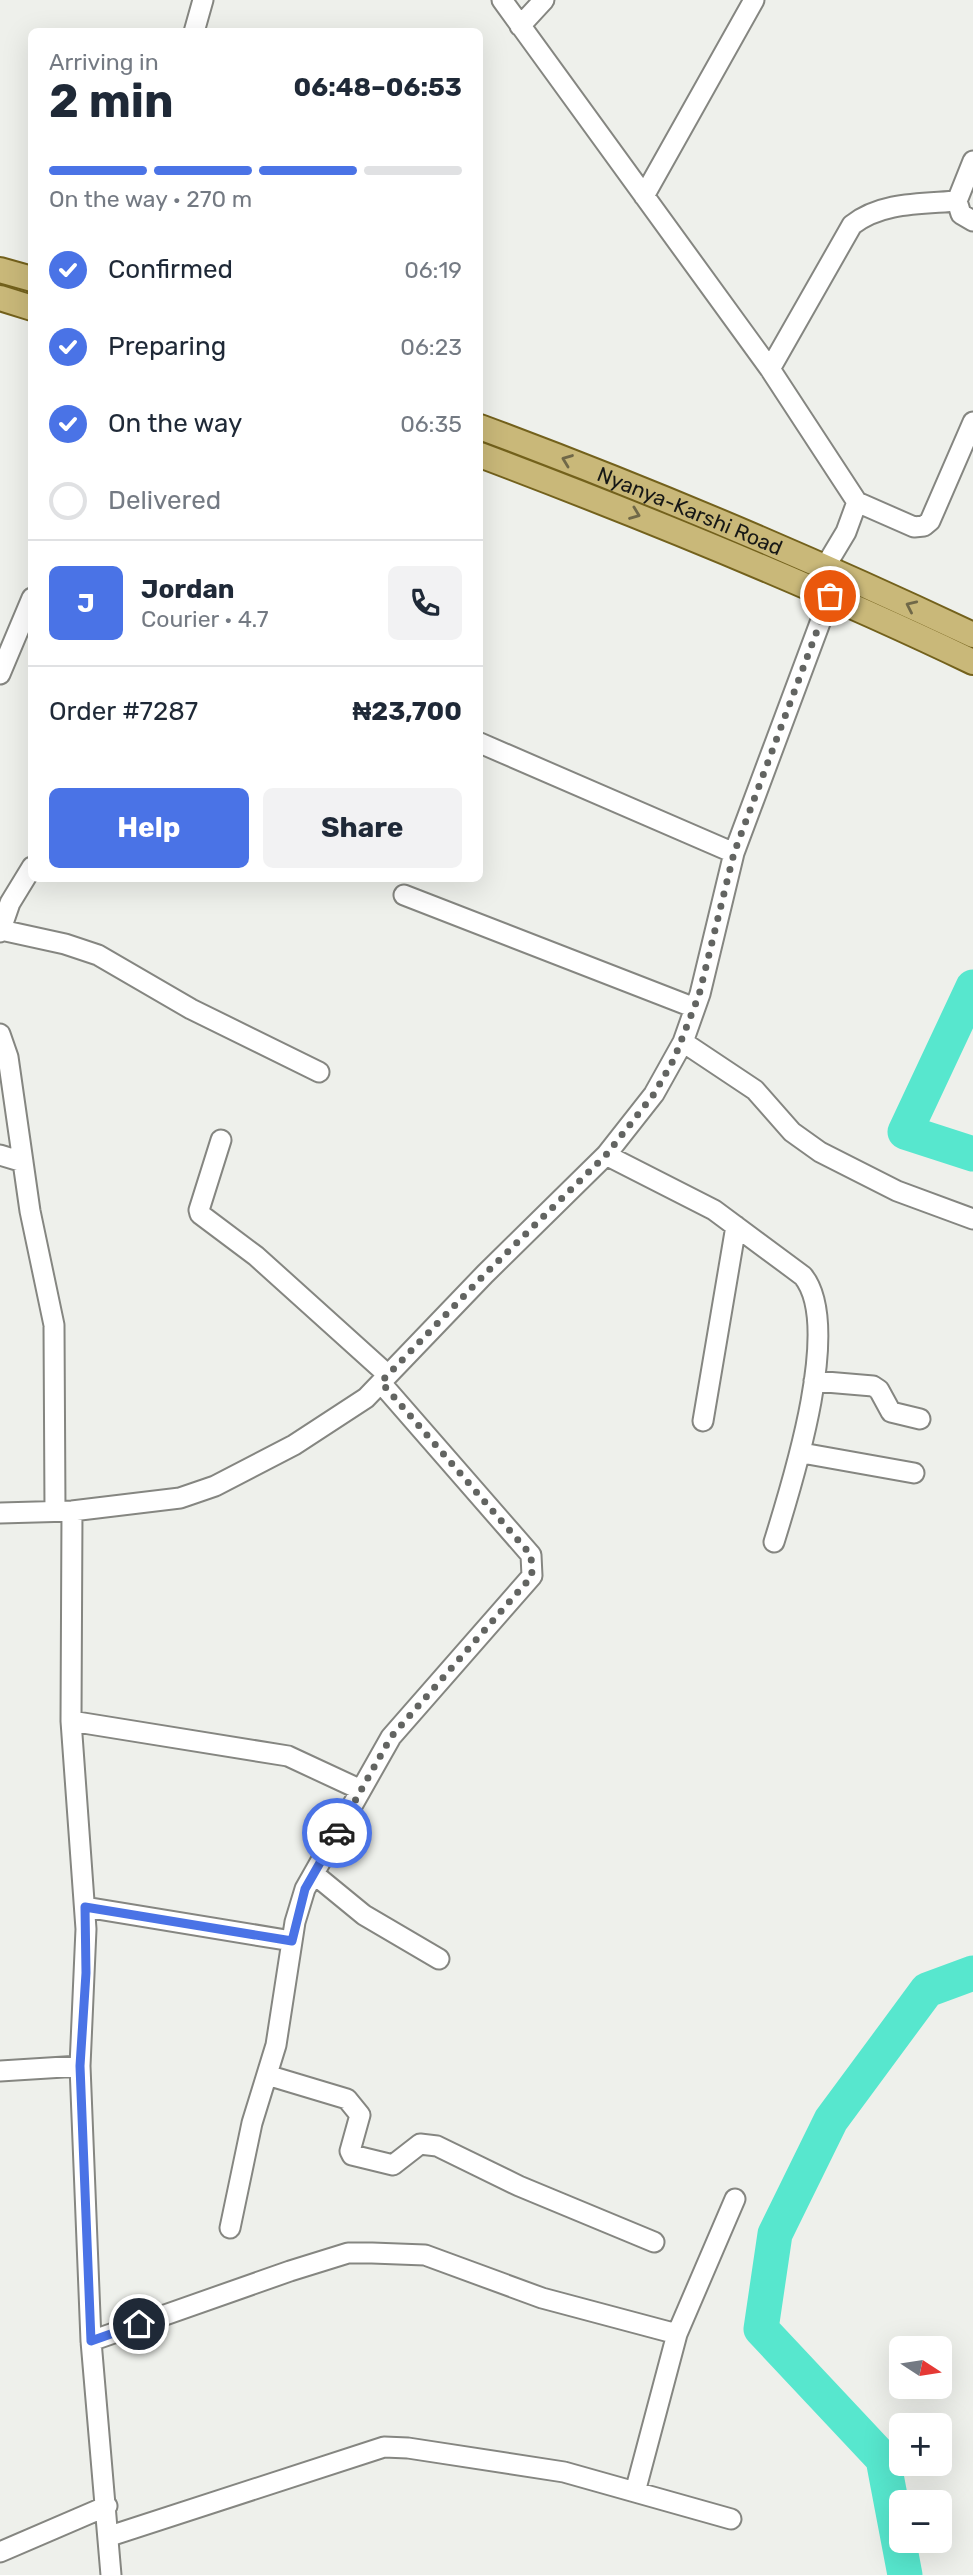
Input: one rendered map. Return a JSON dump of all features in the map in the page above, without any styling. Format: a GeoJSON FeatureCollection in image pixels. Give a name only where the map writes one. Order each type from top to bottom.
{"type":"FeatureCollection","features":[{"type":"Feature","properties":{"kind":"main road"},"geometry":{"type":"LineString","coordinates":[[0,270],[28,278]]}},
{"type":"Feature","properties":{"kind":"main road"},"geometry":{"type":"LineString","coordinates":[[0,298],[28,307]]}},
{"type":"Feature","properties":{"kind":"main road","name":"Nyanya-Karshi Road"},"geometry":{"type":"LineString","coordinates":[[483,428],[662,497],[825,566],[973,635]]}},
{"type":"Feature","properties":{"kind":"main road","name":"Nyanya-Karshi Road"},"geometry":{"type":"LineString","coordinates":[[483,456],[638,515],[830,596],[973,662]]}},
{"type":"Feature","properties":{"kind":"street"},"geometry":{"type":"LineString","coordinates":[[195,28],[203,0]]}},
{"type":"Feature","properties":{"kind":"street"},"geometry":{"type":"LineString","coordinates":[[502,0],[770,369],[857,502],[914,527],[924,526],[930,521],[973,422]]}},
{"type":"Feature","properties":{"kind":"street"},"geometry":{"type":"LineString","coordinates":[[520,26],[544,0]]}},
{"type":"Feature","properties":{"kind":"street"},"geometry":{"type":"LineString","coordinates":[[644,196],[754,0]]}},
{"type":"Feature","properties":{"kind":"street"},"geometry":{"type":"LineString","coordinates":[[973,161],[957,201],[961,214],[973,221]]}},
{"type":"Feature","properties":{"kind":"street"},"geometry":{"type":"LineString","coordinates":[[770,369],[852,225],[866,213],[882,209],[957,201]]}},
{"type":"Feature","properties":{"kind":"street"},"geometry":{"type":"LineString","coordinates":[[825,566],[846,532],[857,502]]}},
{"type":"Feature","properties":{"kind":"street"},"geometry":{"type":"LineString","coordinates":[[0,1513],[64,1511],[180,1498],[215,1486],[293,1445],[366,1398],[485,1274],[606,1155],[654,1094],[683,1042],[695,1008],[734,853],[830,596]]}},
{"type":"Feature","properties":{"kind":"street"},"geometry":{"type":"LineString","coordinates":[[2,667],[28,607]]}},
{"type":"Feature","properties":{"kind":"street"},"geometry":{"type":"LineString","coordinates":[[483,744],[734,853]]}},
{"type":"Feature","properties":{"kind":"street"},"geometry":{"type":"LineString","coordinates":[[28,874],[10,903],[0,931],[65,944],[98,955],[191,1009],[319,1072]]}},
{"type":"Feature","properties":{"kind":"street"},"geometry":{"type":"LineString","coordinates":[[404,895],[695,1008]]}},
{"type":"Feature","properties":{"kind":"street"},"geometry":{"type":"LineString","coordinates":[[0,1034],[8,1058],[23,1162],[54,1325],[71,1721],[85,1907],[86,1973],[80,2066],[91,2341],[110,2536],[111,2575]]}},
{"type":"Feature","properties":{"kind":"street"},"geometry":{"type":"LineString","coordinates":[[683,1042],[755,1090],[792,1132],[821,1152],[897,1191],[973,1219]]}},
{"type":"Feature","properties":{"kind":"street"},"geometry":{"type":"LineString","coordinates":[[221,1140],[200,1214],[256,1256],[385,1379],[531,1555],[534,1566],[532,1576],[391,1737],[302,1900],[292,1941],[276,2045],[252,2123],[230,2228]]}},
{"type":"Feature","properties":{"kind":"street"},"geometry":{"type":"LineString","coordinates":[[0,1155],[23,1162]]}},
{"type":"Feature","properties":{"kind":"street"},"geometry":{"type":"LineString","coordinates":[[606,1155],[714,1210],[803,1276],[812,1287],[818,1306],[814,1381],[802,1452],[774,1542]]}},
{"type":"Feature","properties":{"kind":"street"},"geometry":{"type":"LineString","coordinates":[[703,1421],[736,1226]]}},
{"type":"Feature","properties":{"kind":"street"},"geometry":{"type":"LineString","coordinates":[[814,1381],[873,1386],[879,1390],[891,1412],[920,1419]]}},
{"type":"Feature","properties":{"kind":"street"},"geometry":{"type":"LineString","coordinates":[[802,1452],[914,1473]]}},
{"type":"Feature","properties":{"kind":"street"},"geometry":{"type":"LineString","coordinates":[[71,1721],[288,1756],[361,1790]]}},
{"type":"Feature","properties":{"kind":"street"},"geometry":{"type":"LineString","coordinates":[[314,1874],[364,1914],[439,1959]]}},
{"type":"Feature","properties":{"kind":"street"},"geometry":{"type":"LineString","coordinates":[[85,1907],[292,1941]]}},
{"type":"Feature","properties":{"kind":"street"},"geometry":{"type":"LineString","coordinates":[[0,2071],[80,2066]]}},
{"type":"Feature","properties":{"kind":"street"},"geometry":{"type":"LineString","coordinates":[[267,2075],[347,2099],[355,2105],[360,2115],[350,2151],[352,2155],[393,2165],[420,2144],[437,2146],[519,2186],[654,2242]]}},
{"type":"Feature","properties":{"kind":"street"},"geometry":{"type":"LineString","coordinates":[[635,2492],[677,2334],[735,2199]]}},
{"type":"Feature","properties":{"kind":"street"},"geometry":{"type":"LineString","coordinates":[[91,2341],[348,2253],[425,2255],[542,2298],[677,2334]]}},
{"type":"Feature","properties":{"kind":"street"},"geometry":{"type":"LineString","coordinates":[[110,2536],[234,2498],[384,2447],[408,2448],[564,2472],[731,2519]]}},
{"type":"Feature","properties":{"kind":"street"},"geometry":{"type":"LineString","coordinates":[[0,2552],[107,2506]]}},
{"type":"Feature","properties":{"kind":"waterway"},"geometry":{"type":"LineString","coordinates":[[973,987],[905,1132],[973,1154]]}},
{"type":"Feature","properties":{"kind":"waterway"},"geometry":{"type":"LineString","coordinates":[[905,2575],[883,2459],[761,2329],[775,2234],[831,2120],[927,1990],[973,1973]]}},
{"type":"Feature","properties":{"kind":"way so far"},"geometry":{"type":"LineString","coordinates":[[337,1833],[391,1737],[532,1576],[534,1566],[531,1555],[381,1382],[485,1274],[606,1155],[654,1094],[674,1059],[683,1042],[699,995],[734,853],[830,596]]}},
{"type":"Feature","properties":{"kind":"route"},"geometry":{"type":"LineString","coordinates":[[139,2324],[91,2341],[80,2066],[86,1973],[85,1907],[292,1941],[305,1889],[337,1833]]}}]}
